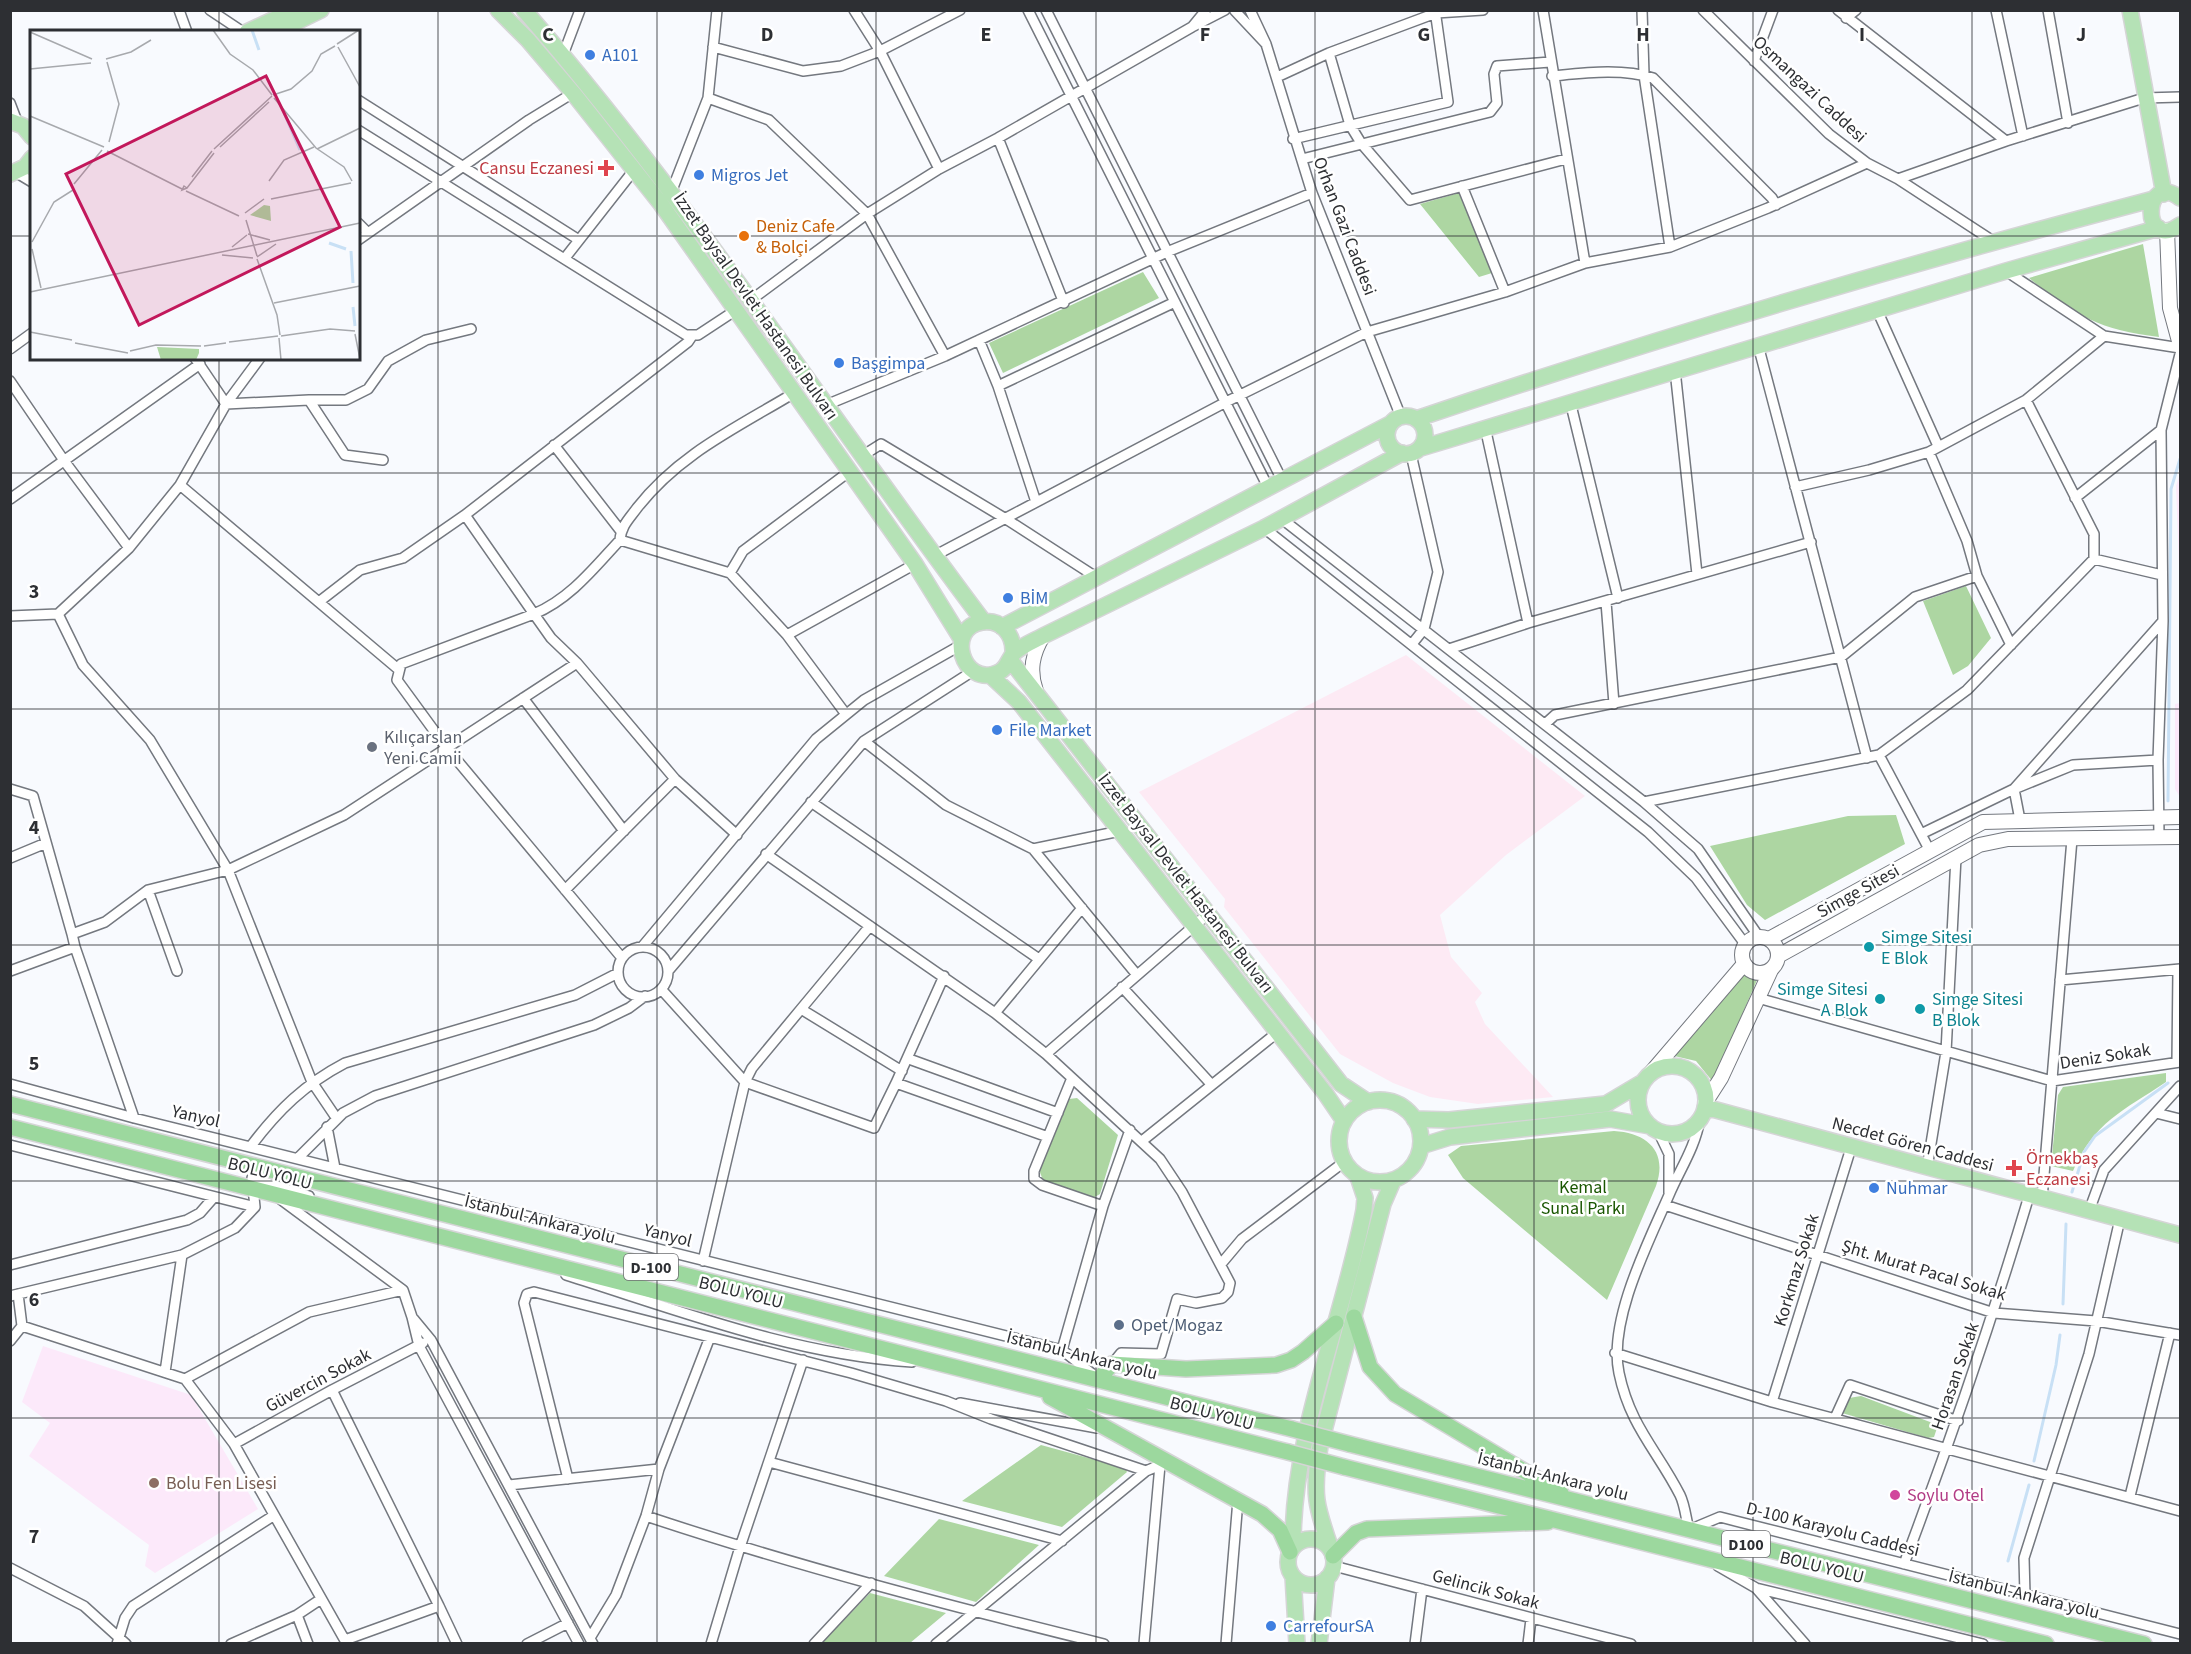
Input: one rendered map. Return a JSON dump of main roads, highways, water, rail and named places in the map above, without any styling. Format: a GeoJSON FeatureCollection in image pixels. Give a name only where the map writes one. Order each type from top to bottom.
{"type":"FeatureCollection","features":[{"type":"Feature","properties":{"kind":"highway","name":"İstanbul-Ankara yolu"},"geometry":{"type":"LineString","coordinates":[[10,1104],[250,1167],[2144,1644]]}},
{"type":"Feature","properties":{"kind":"highway","name":"BOLU YOLU"},"geometry":{"type":"LineString","coordinates":[[10,1127],[2046,1644]]}},
{"type":"Feature","properties":{"kind":"highway"},"geometry":{"type":"LineString","coordinates":[[1353,1317],[1370,1367],[1395,1394],[1577,1502]]}},
{"type":"Feature","properties":{"kind":"highway"},"geometry":{"type":"LineString","coordinates":[[1099,1379],[1112,1364],[1186,1369],[1276,1365],[1297,1356],[1336,1323]]}},
{"type":"Feature","properties":{"kind":"highway"},"geometry":{"type":"LineString","coordinates":[[1026,1384],[1113,1431],[1162,1462],[1238,1500],[1276,1525],[1292,1550]]}},
{"type":"Feature","properties":{"kind":"highway"},"geometry":{"type":"LineString","coordinates":[[1331,1563],[1356,1533],[1367,1529],[1566,1522]]}},
{"type":"Feature","properties":{"kind":"main road"},"geometry":{"type":"LineString","coordinates":[[249,30],[294,10]]}},
{"type":"Feature","properties":{"kind":"main road"},"geometry":{"type":"LineString","coordinates":[[280,30],[321,10]]}},
{"type":"Feature","properties":{"kind":"main road","name":"İzzet Baysal Devlet Hastanesi Bulvarı"},"geometry":{"type":"LineString","coordinates":[[498,10],[528,40],[573,93],[634,170],[736,309],[915,564],[961,643]]}},
{"type":"Feature","properties":{"kind":"main road","name":"İzzet Baysal Devlet Hastanesi Bulvarı"},"geometry":{"type":"LineString","coordinates":[[524,10],[672,190],[934,556],[984,621]]}},
{"type":"Feature","properties":{"kind":"main road"},"geometry":{"type":"LineString","coordinates":[[2130,10],[2144,98],[2170,196]]}},
{"type":"Feature","properties":{"kind":"main road"},"geometry":{"type":"LineString","coordinates":[[14,173],[25,167],[30,161]]}},
{"type":"Feature","properties":{"kind":"main road"},"geometry":{"type":"LineString","coordinates":[[2169,228],[2150,215],[2170,196]]}},
{"type":"Feature","properties":{"kind":"main road"},"geometry":{"type":"LineString","coordinates":[[1002,627],[1275,483],[1402,420],[1994,241],[2170,196]]}},
{"type":"Feature","properties":{"kind":"main road"},"geometry":{"type":"LineString","coordinates":[[1012,657],[1011,637],[1002,627],[984,621],[969,628],[961,643],[962,659],[973,671],[990,675],[998,673],[1012,657],[1043,636],[1282,519],[1411,451],[1570,401],[2006,271],[2169,228]]}},
{"type":"Feature","properties":{"kind":"main road"},"geometry":{"type":"LineString","coordinates":[[2169,228],[2170,308],[2181,346]]}},
{"type":"Feature","properties":{"kind":"main road"},"geometry":{"type":"LineString","coordinates":[[1402,420],[1425,431],[1411,451]]}},
{"type":"Feature","properties":{"kind":"main road"},"geometry":{"type":"LineString","coordinates":[[1402,420],[1389,443],[1411,451]]}},
{"type":"Feature","properties":{"kind":"main road"},"geometry":{"type":"LineString","coordinates":[[1038,699],[1032,669],[1034,653],[1043,636]]}},
{"type":"Feature","properties":{"kind":"main road","name":"İzzet Baysal Devlet Hastanesi Bulvarı"},"geometry":{"type":"LineString","coordinates":[[1012,657],[1038,699],[1209,913],[1341,1084],[1368,1102]]}},
{"type":"Feature","properties":{"kind":"main road","name":"İzzet Baysal Devlet Hastanesi Bulvarı"},"geometry":{"type":"LineString","coordinates":[[990,675],[1019,702],[1325,1092],[1344,1121]]}},
{"type":"Feature","properties":{"kind":"main road"},"geometry":{"type":"LineString","coordinates":[[1771,970],[1756,973],[1744,964],[1742,954],[1745,944],[1764,938],[1983,822],[2181,817]]}},
{"type":"Feature","properties":{"kind":"main road","name":"Simge Sitesi"},"geometry":{"type":"LineString","coordinates":[[1778,956],[1956,856],[1995,840],[2181,837]]}},
{"type":"Feature","properties":{"kind":"main road"},"geometry":{"type":"LineString","coordinates":[[1421,1146],[1450,1137],[1610,1119],[1682,1132],[1703,1110],[1721,1078],[1778,956],[1776,946],[1764,938]]}},
{"type":"Feature","properties":{"kind":"main road"},"geometry":{"type":"LineString","coordinates":[[1654,1128],[1639,1110],[1639,1091],[1646,1078],[1744,964]]}},
{"type":"Feature","properties":{"kind":"main road"},"geometry":{"type":"LineString","coordinates":[[1414,1119],[1449,1120],[1606,1104],[1666,1066],[1685,1068],[1702,1085],[1703,1110]]}},
{"type":"Feature","properties":{"kind":"main road"},"geometry":{"type":"LineString","coordinates":[[1297,1644],[1297,1608],[1293,1576],[1288,1561],[1292,1550],[1293,1515],[1305,1444],[1365,1205],[1358,1177],[1344,1162],[1339,1146],[1344,1121],[1354,1109],[1368,1102],[1396,1103],[1414,1119],[1419,1127],[1421,1146],[1415,1164],[1393,1181],[1383,1203],[1320,1446],[1314,1483],[1318,1511],[1331,1563],[1319,1644]]}},
{"type":"Feature","properties":{"kind":"main road","name":"Necdet Gören Caddesi"},"geometry":{"type":"LineString","coordinates":[[1703,1110],[2181,1235]]}},
{"type":"Feature","properties":{"kind":"main road"},"geometry":{"type":"LineString","coordinates":[[1358,1177],[1375,1182],[1393,1181]]}},
{"type":"Feature","properties":{"kind":"main road"},"geometry":{"type":"LineString","coordinates":[[1292,1550],[1303,1540],[1314,1539],[1325,1543],[1331,1563]]}},
{"type":"Feature","properties":{"kind":"main road"},"geometry":{"type":"LineString","coordinates":[[1293,1576],[1309,1585],[1331,1563]]}},
{"type":"Feature","properties":{"kind":"main road"},"geometry":{"type":"LineString","coordinates":[[1297,1608],[1307,1603],[1323,1606]]}},
{"type":"Feature","properties":{"kind":"waterway"},"geometry":{"type":"LineString","coordinates":[[2168,801],[2171,489],[2180,459]]}},
{"type":"Feature","properties":{"kind":"waterway"},"geometry":{"type":"LineString","coordinates":[[2072,1192],[2084,1152],[2095,1136],[2168,1083]]}},
{"type":"Feature","properties":{"kind":"waterway"},"geometry":{"type":"LineString","coordinates":[[2063,1304],[2066,1224]]}},
{"type":"Feature","properties":{"kind":"waterway"},"geometry":{"type":"LineString","coordinates":[[2034,1461],[2056,1365],[2060,1335]]}},
{"type":"Feature","properties":{"kind":"waterway"},"geometry":{"type":"LineString","coordinates":[[2008,1561],[2029,1485]]}},
{"type":"Feature","properties":{"kind":"place","name":"A101"},"geometry":{"type":"Point","coordinates":[590,55]}},
{"type":"Feature","properties":{"kind":"place","name":"Cansu Eczanesi"},"geometry":{"type":"Point","coordinates":[606,168]}},
{"type":"Feature","properties":{"kind":"place","name":"Migros Jet"},"geometry":{"type":"Point","coordinates":[699,175]}},
{"type":"Feature","properties":{"kind":"place","name":"Deniz Cafe & Bolçi"},"geometry":{"type":"Point","coordinates":[744,236]}},
{"type":"Feature","properties":{"kind":"place","name":"Başgimpa"},"geometry":{"type":"Point","coordinates":[839,363]}},
{"type":"Feature","properties":{"kind":"place","name":"BİM"},"geometry":{"type":"Point","coordinates":[1008,598]}},
{"type":"Feature","properties":{"kind":"place","name":"File Market"},"geometry":{"type":"Point","coordinates":[997,730]}},
{"type":"Feature","properties":{"kind":"place","name":"Kılıçarslan Yeni Camii"},"geometry":{"type":"Point","coordinates":[372,747]}},
{"type":"Feature","properties":{"kind":"place","name":"Simge Sitesi E Blok"},"geometry":{"type":"Point","coordinates":[1869,947]}},
{"type":"Feature","properties":{"kind":"place","name":"Simge Sitesi A Blok"},"geometry":{"type":"Point","coordinates":[1880,999]}},
{"type":"Feature","properties":{"kind":"place","name":"Simge Sitesi B Blok"},"geometry":{"type":"Point","coordinates":[1920,1009]}},
{"type":"Feature","properties":{"kind":"place","name":"Örnekbaş Eczanesi"},"geometry":{"type":"Point","coordinates":[2014,1168]}},
{"type":"Feature","properties":{"kind":"place","name":"Nuhmar"},"geometry":{"type":"Point","coordinates":[1874,1188]}},
{"type":"Feature","properties":{"kind":"place","name":"Opet/Mogaz"},"geometry":{"type":"Point","coordinates":[1119,1325]}},
{"type":"Feature","properties":{"kind":"place","name":"Bolu Fen Lisesi"},"geometry":{"type":"Point","coordinates":[154,1483]}},
{"type":"Feature","properties":{"kind":"place","name":"Soylu Otel"},"geometry":{"type":"Point","coordinates":[1895,1495]}},
{"type":"Feature","properties":{"kind":"place","name":"CarrefourSA"},"geometry":{"type":"Point","coordinates":[1271,1626]}},
{"type":"Feature","properties":{"kind":"park label","name":"Kemal Sunal Parkı"},"geometry":{"type":"Point","coordinates":[1583,1197]}}]}
